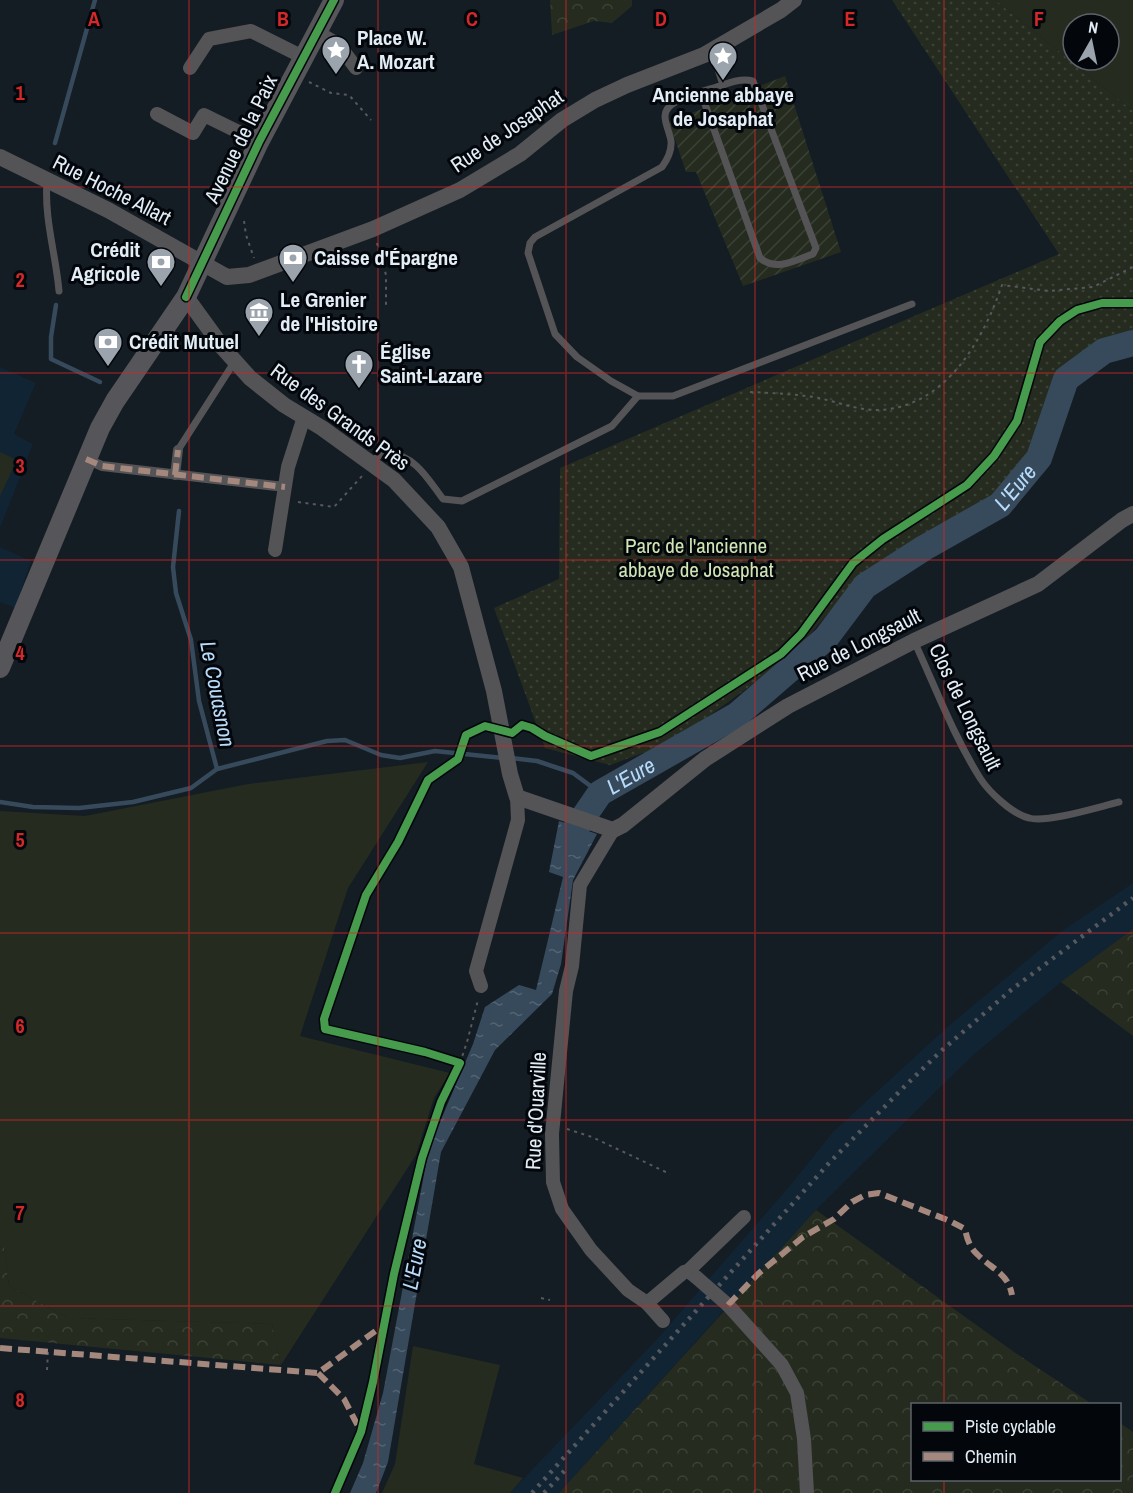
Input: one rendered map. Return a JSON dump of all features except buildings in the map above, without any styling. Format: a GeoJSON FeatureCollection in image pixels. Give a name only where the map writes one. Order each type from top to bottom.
{"type":"FeatureCollection","features":[{"type":"Feature","properties":{"kind":"main road","name":"Avenue de la Paix"},"geometry":{"type":"LineString","coordinates":[[0,668],[100,428],[115,401],[186,297],[259,141],[334,0]]}},
{"type":"Feature","properties":{"kind":"street","name":"Rue de Josaphat"},"geometry":{"type":"LineString","coordinates":[[202,263],[227,277],[249,275],[373,229],[459,190],[520,154],[562,120],[595,100],[712,51],[794,0]]}},
{"type":"Feature","properties":{"kind":"street"},"geometry":{"type":"LineString","coordinates":[[190,68],[209,39],[251,31],[298,65]]}},
{"type":"Feature","properties":{"kind":"street"},"geometry":{"type":"LineString","coordinates":[[317,32],[339,45],[356,68]]}},
{"type":"Feature","properties":{"kind":"street"},"geometry":{"type":"LineString","coordinates":[[157,114],[193,133],[204,114],[259,141]]}},
{"type":"Feature","properties":{"kind":"street","name":"Rue Hoche Allart"},"geometry":{"type":"LineString","coordinates":[[0,158],[108,210],[202,263]]}},
{"type":"Feature","properties":{"kind":"street","name":"Rue des Grands Près"},"geometry":{"type":"LineString","coordinates":[[186,297],[249,378],[304,417],[367,468],[394,480],[438,527],[460,567],[494,691],[510,774],[517,797],[518,820],[476,971],[481,986]]}},
{"type":"Feature","properties":{"kind":"street"},"geometry":{"type":"LineString","coordinates":[[275,550],[288,467],[304,417]]}},
{"type":"Feature","properties":{"kind":"street"},"geometry":{"type":"LineString","coordinates":[[175,475],[178,450]]}},
{"type":"Feature","properties":{"kind":"street"},"geometry":{"type":"LineString","coordinates":[[86,459],[102,466],[175,475],[284,493]]}},
{"type":"Feature","properties":{"kind":"street","name":"Rue de Longsault"},"geometry":{"type":"LineString","coordinates":[[609,829],[623,825],[705,759],[788,706],[914,641],[1038,585],[1133,514]]}},
{"type":"Feature","properties":{"kind":"street"},"geometry":{"type":"LineString","coordinates":[[517,797],[609,829]]}},
{"type":"Feature","properties":{"kind":"street","name":"Rue d'Ouarville"},"geometry":{"type":"LineString","coordinates":[[609,829],[580,885],[572,966],[566,992],[553,1124],[553,1182],[562,1209],[591,1250],[628,1290],[647,1303],[663,1321]]}},
{"type":"Feature","properties":{"kind":"street"},"geometry":{"type":"LineString","coordinates":[[692,1274],[744,1217]]}},
{"type":"Feature","properties":{"kind":"street"},"geometry":{"type":"LineString","coordinates":[[647,1303],[684,1272],[692,1274],[728,1305],[782,1365],[797,1394],[804,1440],[807,1493]]}},
{"type":"Feature","properties":{"kind":"lane"},"geometry":{"type":"LineString","coordinates":[[712,51],[723,85]]}},
{"type":"Feature","properties":{"kind":"lane"},"geometry":{"type":"LineString","coordinates":[[701,93],[760,258],[777,266],[813,254],[816,248],[753,81],[737,80],[701,93],[673,104],[665,113],[664,122],[671,142],[668,158],[662,167],[534,237],[530,243],[528,253],[555,334],[577,357],[611,381],[638,396],[673,396],[912,304]]}},
{"type":"Feature","properties":{"kind":"lane"},"geometry":{"type":"LineString","coordinates":[[47,182],[48,222],[59,291]]}},
{"type":"Feature","properties":{"kind":"lane"},"geometry":{"type":"LineString","coordinates":[[178,450],[235,361]]}},
{"type":"Feature","properties":{"kind":"lane"},"geometry":{"type":"LineString","coordinates":[[367,468],[386,451],[402,455],[418,466],[442,499],[462,501],[612,426],[638,396]]}},
{"type":"Feature","properties":{"kind":"lane","name":"Clos de Longsault"},"geometry":{"type":"LineString","coordinates":[[914,641],[981,779],[1002,803],[1029,818],[1051,817],[1119,802]]}},
{"type":"Feature","properties":{"kind":"path"},"geometry":{"type":"LineString","coordinates":[[298,65],[331,93],[349,94],[371,120]]}},
{"type":"Feature","properties":{"kind":"path"},"geometry":{"type":"LineString","coordinates":[[244,221],[246,235],[259,271]]}},
{"type":"Feature","properties":{"kind":"path"},"geometry":{"type":"LineString","coordinates":[[373,229],[386,275],[386,309]]}},
{"type":"Feature","properties":{"kind":"path"},"geometry":{"type":"LineString","coordinates":[[750,392],[815,397],[852,407],[876,410],[916,403],[937,389],[963,361],[984,328],[1002,285],[1049,291],[1092,287],[1133,267]]}},
{"type":"Feature","properties":{"kind":"path"},"geometry":{"type":"LineString","coordinates":[[284,493],[334,507],[367,468]]}},
{"type":"Feature","properties":{"kind":"path"},"geometry":{"type":"LineString","coordinates":[[458,759],[462,743]]}},
{"type":"Feature","properties":{"kind":"path"},"geometry":{"type":"LineString","coordinates":[[460,1063],[481,986]]}},
{"type":"Feature","properties":{"kind":"path"},"geometry":{"type":"LineString","coordinates":[[553,1124],[592,1137],[670,1174]]}},
{"type":"Feature","properties":{"kind":"path"},"geometry":{"type":"LineString","coordinates":[[541,1298],[550,1300]]}},
{"type":"Feature","properties":{"kind":"path"},"geometry":{"type":"LineString","coordinates":[[47,1370],[48,1352]]}},
{"type":"Feature","properties":{"kind":"shaded area"},"geometry":{"type":"Polygon","coordinates":[[[0,367],[36,383],[14,434],[33,444],[0,528],[0,367]]]}},
{"type":"Feature","properties":{"kind":"shaded area"},"geometry":{"type":"Polygon","coordinates":[[[0,547],[31,561],[15,608],[0,602],[0,547]]]}},
{"type":"Feature","properties":{"kind":"shaded area"},"geometry":{"type":"Polygon","coordinates":[[[1133,883],[1133,929],[1061,982],[972,1056],[816,1210],[733,1301],[708,1280],[833,1132],[945,1029],[1062,931],[1133,883]]]}},
{"type":"Feature","properties":{"kind":"shaded area"},"geometry":{"type":"Polygon","coordinates":[[[702,1287],[726,1308],[559,1493],[510,1493],[661,1335],[702,1287]]]}},
{"type":"Feature","properties":{"kind":"green space"},"geometry":{"type":"Polygon","coordinates":[[[550,0],[632,0],[632,6],[612,23],[594,21],[552,35],[550,0]]]}},
{"type":"Feature","properties":{"kind":"green space","name":"Parc de l'ancienne abbaye de Josaphat"},"geometry":{"type":"Polygon","coordinates":[[[892,0],[995,0],[1061,53],[1061,72],[1085,72],[1133,111],[1133,337],[1101,346],[1060,373],[1031,448],[989,500],[854,584],[790,657],[673,742],[610,765],[545,748],[494,608],[559,579],[560,468],[1059,254],[892,0]]]}},
{"type":"Feature","properties":{"kind":"green space"},"geometry":{"type":"Polygon","coordinates":[[[995,0],[1133,0],[1133,111],[1085,72],[1121,72],[1121,12],[1061,12],[1061,53],[995,0]]]}},
{"type":"Feature","properties":{"kind":"green space"},"geometry":{"type":"Polygon","coordinates":[[[785,76],[841,252],[743,286],[696,172],[686,172],[669,122],[785,76]]]}},
{"type":"Feature","properties":{"kind":"green space"},"geometry":{"type":"Polygon","coordinates":[[[0,452],[17,460],[0,496],[0,452]]]}},
{"type":"Feature","properties":{"kind":"green space"},"geometry":{"type":"Polygon","coordinates":[[[428,762],[348,888],[300,1036],[450,1073],[434,1098],[416,1155],[281,1365],[272,1324],[68,1318],[9,1286],[4,1247],[0,1248],[0,811],[85,816],[248,784],[428,762]]]}},
{"type":"Feature","properties":{"kind":"green space"},"geometry":{"type":"Polygon","coordinates":[[[1133,929],[1133,1036],[1061,982],[1133,929]]]}},
{"type":"Feature","properties":{"kind":"green space"},"geometry":{"type":"Polygon","coordinates":[[[816,1210],[1014,1352],[1090,1403],[911,1403],[911,1481],[1121,1481],[1121,1424],[1133,1432],[1133,1493],[559,1493],[816,1210]]]}},
{"type":"Feature","properties":{"kind":"green space"},"geometry":{"type":"Polygon","coordinates":[[[4,1247],[9,1286],[68,1318],[272,1324],[281,1365],[0,1338],[0,1248],[4,1247]]]}},
{"type":"Feature","properties":{"kind":"green space"},"geometry":{"type":"Polygon","coordinates":[[[413,1346],[500,1365],[474,1464],[523,1478],[510,1493],[382,1493],[395,1464],[413,1346]]]}},
{"type":"Feature","properties":{"kind":"water"},"geometry":{"type":"Polygon","coordinates":[[[559,821],[597,834],[573,880],[561,964],[552,994],[495,1050],[441,1152],[388,1462],[376,1493],[350,1493],[363,1463],[383,1393],[429,1148],[473,1044],[485,1007],[519,985],[536,990],[563,877],[549,872],[559,821]]]}},
{"type":"Feature","properties":{"kind":"waterway","name":"Le Couasnon"},"geometry":{"type":"LineString","coordinates":[[55,143],[95,0]]}},
{"type":"Feature","properties":{"kind":"waterway","name":"Le Couasnon"},"geometry":{"type":"LineString","coordinates":[[56,305],[51,337],[51,359],[100,382]]}},
{"type":"Feature","properties":{"kind":"waterway","name":"L'Eure"},"geometry":{"type":"LineString","coordinates":[[573,842],[576,828],[600,793],[737,715],[826,638],[865,586],[924,548],[1000,505],[1039,458],[1066,379],[1104,351],[1133,343]]}},
{"type":"Feature","properties":{"kind":"waterway","name":"Le Couasnon"},"geometry":{"type":"LineString","coordinates":[[179,511],[173,567],[176,593],[191,640],[199,701],[217,769]]}},
{"type":"Feature","properties":{"kind":"waterway"},"geometry":{"type":"LineString","coordinates":[[0,802],[33,807],[79,808],[133,802],[191,788],[217,769],[327,741],[345,740],[381,755],[400,758],[435,751],[503,758]]}},
{"type":"Feature","properties":{"kind":"waterway"},"geometry":{"type":"LineString","coordinates":[[511,758],[537,761],[573,773],[600,793]]}},
{"type":"Feature","properties":{"kind":"railway"},"geometry":{"type":"LineString","coordinates":[[532,1493],[831,1161],[907,1084],[1011,990],[1133,898]]}},
{"type":"Feature","properties":{"kind":"railway"},"geometry":{"type":"LineString","coordinates":[[544,1493],[567,1468]]}},
{"type":"Feature","properties":{"kind":"marked path"},"geometry":{"type":"LineString","coordinates":[[175,475],[178,450]]}},
{"type":"Feature","properties":{"kind":"marked path"},"geometry":{"type":"LineString","coordinates":[[86,459],[102,466],[285,487]]}},
{"type":"Feature","properties":{"kind":"marked path"},"geometry":{"type":"LineString","coordinates":[[728,1305],[759,1273],[803,1237],[834,1219],[852,1202],[865,1195],[879,1193],[965,1229],[973,1249],[999,1272],[1007,1282],[1012,1295]]}},
{"type":"Feature","properties":{"kind":"marked path"},"geometry":{"type":"LineString","coordinates":[[0,1348],[318,1373],[385,1324]]}},
{"type":"Feature","properties":{"kind":"marked path"},"geometry":{"type":"LineString","coordinates":[[318,1373],[344,1399],[361,1432]]}},
{"type":"Feature","properties":{"kind":"cycle path"},"geometry":{"type":"LineString","coordinates":[[186,297],[259,142],[334,0]]}},
{"type":"Feature","properties":{"kind":"cycle path"},"geometry":{"type":"LineString","coordinates":[[335,1493],[361,1432],[394,1274],[422,1158],[441,1102],[460,1063],[425,1052],[325,1029],[324,1019],[366,895],[398,842],[428,780],[458,759],[466,735],[485,726],[512,733],[522,725],[591,756],[660,732],[781,654],[801,634],[853,563],[883,539],[967,485],[994,456],[1017,421],[1040,342],[1060,321],[1077,310],[1102,303],[1133,303]]}},
{"type":"Feature","properties":{"kind":"place","name":"Place W. A. Mozart"},"geometry":{"type":"Point","coordinates":[336,76]}},
{"type":"Feature","properties":{"kind":"place","name":"Ancienne abbaye de Josaphat"},"geometry":{"type":"Point","coordinates":[723,82]}},
{"type":"Feature","properties":{"kind":"place","name":"Caisse d'Épargne"},"geometry":{"type":"Point","coordinates":[293,284]}},
{"type":"Feature","properties":{"kind":"place","name":"Crédit Agricole"},"geometry":{"type":"Point","coordinates":[161,288]}},
{"type":"Feature","properties":{"kind":"place","name":"Le Grenier de l'Histoire"},"geometry":{"type":"Point","coordinates":[259,338]}},
{"type":"Feature","properties":{"kind":"place","name":"Crédit Mutuel"},"geometry":{"type":"Point","coordinates":[108,368]}},
{"type":"Feature","properties":{"kind":"place","name":"Église Saint-Lazare"},"geometry":{"type":"Point","coordinates":[359,390]}}]}
